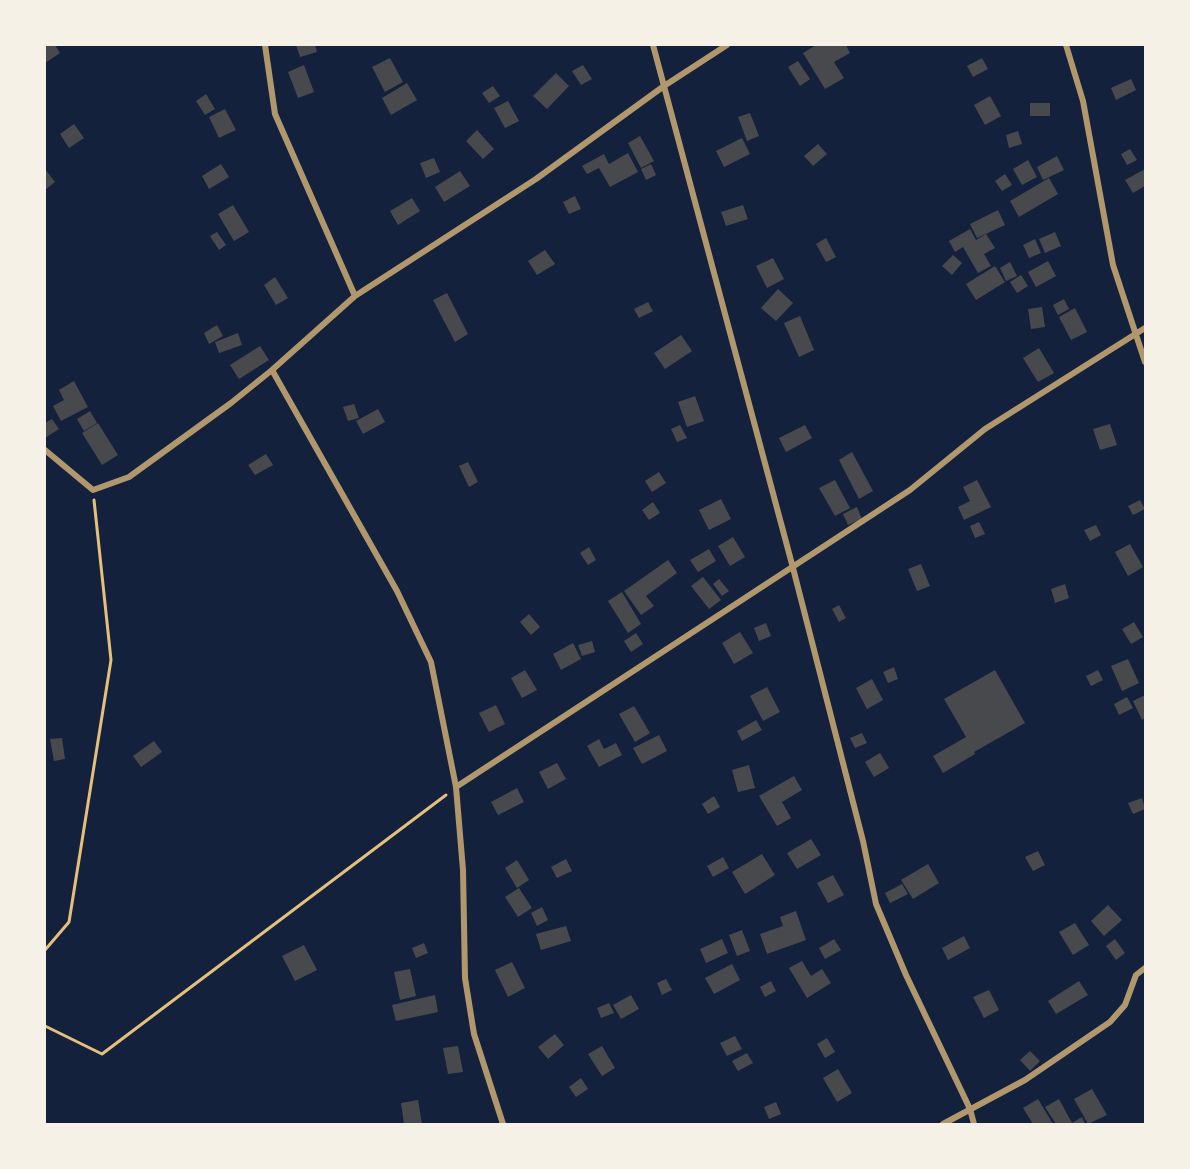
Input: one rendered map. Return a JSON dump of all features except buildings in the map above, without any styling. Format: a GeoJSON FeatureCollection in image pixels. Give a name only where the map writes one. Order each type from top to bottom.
{"type":"FeatureCollection","features":[{"type":"Feature","properties":{"kind":"street"},"geometry":{"type":"LineString","coordinates":[[265,45],[275,114],[355,296]]}},
{"type":"Feature","properties":{"kind":"street"},"geometry":{"type":"LineString","coordinates":[[653,45],[793,568],[863,841],[876,904],[974,1124]]}},
{"type":"Feature","properties":{"kind":"street"},"geometry":{"type":"LineString","coordinates":[[45,450],[93,490],[129,477],[231,403],[272,370],[355,296],[536,179],[664,86],[727,45]]}},
{"type":"Feature","properties":{"kind":"street"},"geometry":{"type":"LineString","coordinates":[[1066,45],[1083,101],[1113,265],[1145,362]]}},
{"type":"Feature","properties":{"kind":"street"},"geometry":{"type":"LineString","coordinates":[[456,787],[910,490],[985,429],[1135,332],[1145,328]]}},
{"type":"Feature","properties":{"kind":"street"},"geometry":{"type":"LineString","coordinates":[[272,370],[397,591],[431,662],[456,787],[463,870],[465,978],[474,1034],[503,1124]]}},
{"type":"Feature","properties":{"kind":"street"},"geometry":{"type":"LineString","coordinates":[[943,1124],[1025,1080],[1110,1022],[1125,1005],[1136,975],[1145,968]]}},
{"type":"Feature","properties":{"kind":"path"},"geometry":{"type":"LineString","coordinates":[[45,950],[69,922],[111,660],[93,490]]}},
{"type":"Feature","properties":{"kind":"path"},"geometry":{"type":"LineString","coordinates":[[45,1026],[102,1054],[456,787]]}}]}
